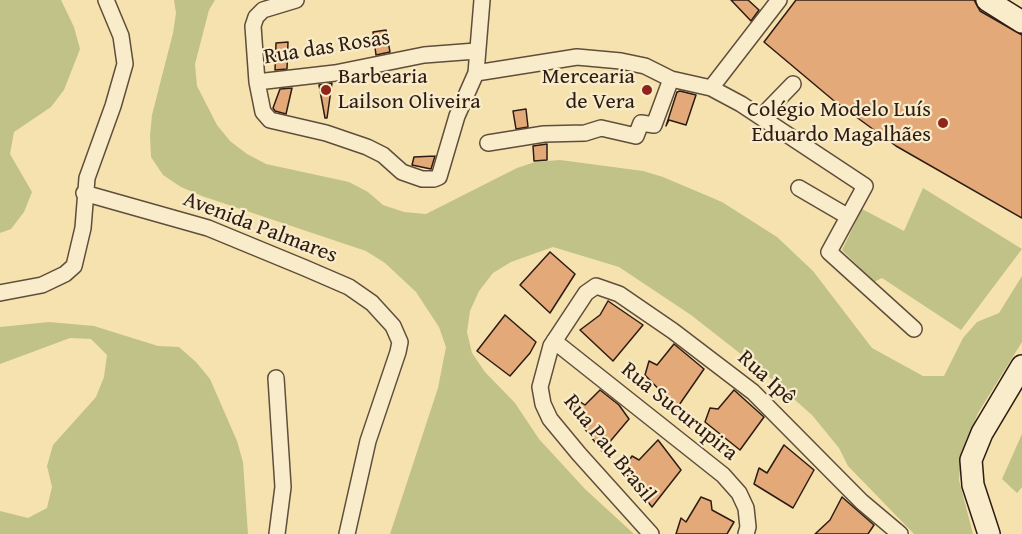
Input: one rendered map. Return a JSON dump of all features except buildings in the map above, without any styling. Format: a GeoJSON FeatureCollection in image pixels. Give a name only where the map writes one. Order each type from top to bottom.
{"type":"FeatureCollection","features":[{"type":"Feature","properties":{"kind":"street"},"geometry":{"type":"LineString","coordinates":[[0,293],[42,285],[65,274],[74,266],[83,228],[87,178],[113,106],[125,64],[121,36],[106,0]]}},
{"type":"Feature","properties":{"kind":"street","name":"Rua das Rosas"},"geometry":{"type":"LineString","coordinates":[[296,0],[262,10],[256,17],[253,26],[257,82],[335,73],[424,55],[476,51]]}},
{"type":"Feature","properties":{"kind":"street"},"geometry":{"type":"LineString","coordinates":[[257,82],[263,112],[270,120],[326,133],[367,147],[383,154],[402,172],[414,178],[429,180],[439,177],[457,116],[476,73],[476,51],[482,0]]}},
{"type":"Feature","properties":{"kind":"street"},"geometry":{"type":"LineString","coordinates":[[987,0],[1022,22]]}},
{"type":"Feature","properties":{"kind":"street"},"geometry":{"type":"LineString","coordinates":[[711,88],[778,1]]}},
{"type":"Feature","properties":{"kind":"street"},"geometry":{"type":"LineString","coordinates":[[476,73],[577,57],[621,61],[645,66],[671,79],[711,88],[761,117],[865,186],[829,252],[914,329]]}},
{"type":"Feature","properties":{"kind":"street"},"geometry":{"type":"LineString","coordinates":[[488,143],[544,134],[585,133],[601,128],[636,136],[641,123],[654,125],[671,79]]}},
{"type":"Feature","properties":{"kind":"street"},"geometry":{"type":"LineString","coordinates":[[761,117],[793,84]]}},
{"type":"Feature","properties":{"kind":"street"},"geometry":{"type":"LineString","coordinates":[[799,188],[847,216]]}},
{"type":"Feature","properties":{"kind":"street","name":"Avenida Palmares"},"geometry":{"type":"LineString","coordinates":[[84,193],[208,228],[305,268],[349,287],[372,303],[393,326],[400,342],[398,352],[368,441],[347,534]]}},
{"type":"Feature","properties":{"kind":"street","name":"Rua Ipê"},"geometry":{"type":"LineString","coordinates":[[586,293],[596,286],[607,288],[682,337],[753,392],[862,502],[900,534]]}},
{"type":"Feature","properties":{"kind":"street","name":"Rua Pau Brasil"},"geometry":{"type":"LineString","coordinates":[[586,293],[554,341],[540,387],[543,404],[550,419],[579,454],[651,534]]}},
{"type":"Feature","properties":{"kind":"street","name":"Rua Sucurupira"},"geometry":{"type":"LineString","coordinates":[[554,341],[723,475],[740,493],[746,508],[748,528],[746,534]]}},
{"type":"Feature","properties":{"kind":"street"},"geometry":{"type":"LineString","coordinates":[[989,534],[975,493],[971,460],[982,433],[1022,366]]}},
{"type":"Feature","properties":{"kind":"street"},"geometry":{"type":"LineString","coordinates":[[276,378],[283,455],[283,487],[277,534]]}},
{"type":"Feature","properties":{"kind":"green space"},"geometry":{"type":"Polygon","coordinates":[[[0,0],[61,0],[74,27],[80,49],[64,90],[51,107],[14,132],[10,154],[32,192],[24,212],[11,229],[0,233],[0,0]]]}},
{"type":"Feature","properties":{"kind":"green space"},"geometry":{"type":"Polygon","coordinates":[[[174,0],[215,0],[209,10],[195,64],[197,86],[217,125],[230,141],[247,154],[266,164],[349,182],[368,192],[383,205],[404,212],[426,214],[517,168],[535,162],[560,160],[643,171],[663,177],[722,202],[777,237],[813,271],[872,348],[923,376],[944,376],[963,338],[977,322],[999,313],[1022,276],[1022,342],[978,413],[961,458],[959,480],[973,534],[914,534],[848,466],[839,448],[812,415],[760,369],[691,315],[619,267],[553,247],[511,262],[493,273],[479,291],[470,311],[467,332],[472,353],[485,372],[515,403],[539,439],[585,489],[634,534],[390,534],[438,388],[446,347],[439,327],[416,292],[385,263],[366,251],[202,196],[181,187],[163,175],[151,157],[150,136],[152,115],[173,33],[176,13],[174,0]]]}},
{"type":"Feature","properties":{"kind":"green space"},"geometry":{"type":"Polygon","coordinates":[[[923,188],[1022,249],[961,330],[882,278],[874,282],[842,250],[862,209],[904,231],[923,188]]]}},
{"type":"Feature","properties":{"kind":"green space"},"geometry":{"type":"Polygon","coordinates":[[[49,322],[94,326],[158,346],[179,347],[196,362],[210,379],[237,441],[243,462],[248,534],[0,534],[0,511],[28,518],[47,508],[52,487],[47,466],[53,445],[96,397],[104,377],[107,355],[91,339],[70,338],[0,364],[0,327],[49,322]]]}},
{"type":"Feature","properties":{"kind":"green space"},"geometry":{"type":"Polygon","coordinates":[[[1022,434],[1022,487],[1017,493],[1002,479],[1022,434]]]}},
{"type":"Feature","properties":{"kind":"place","name":"Barbearia Lailson Oliveira"},"geometry":{"type":"Point","coordinates":[326,90]}},
{"type":"Feature","properties":{"kind":"place","name":"Mercearia de Vera"},"geometry":{"type":"Point","coordinates":[647,90]}},
{"type":"Feature","properties":{"kind":"place","name":"Colégio Modelo Luís Eduardo Magalhães"},"geometry":{"type":"Point","coordinates":[943,123]}}]}
